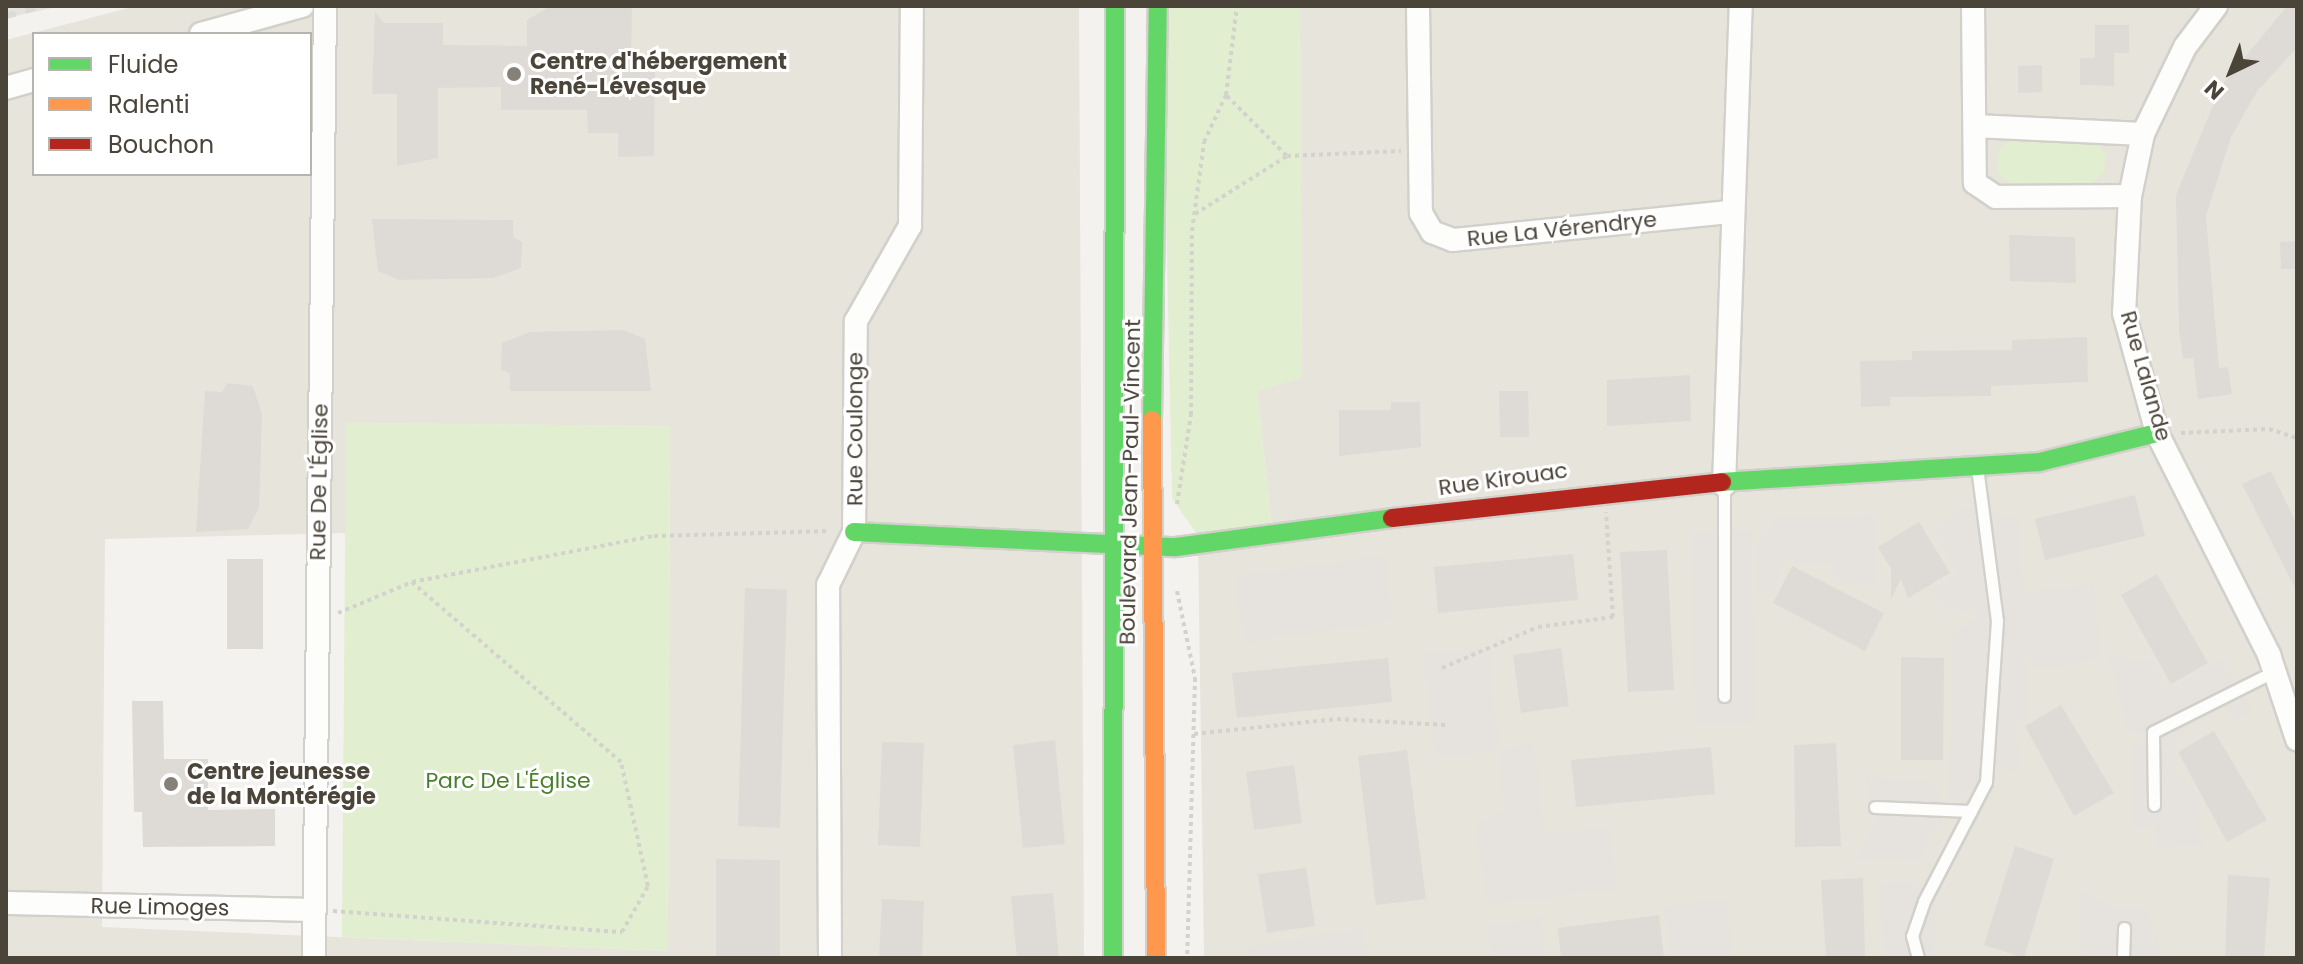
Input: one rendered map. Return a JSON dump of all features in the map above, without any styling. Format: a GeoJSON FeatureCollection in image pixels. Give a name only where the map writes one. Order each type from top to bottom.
{"type":"FeatureCollection","features":[{"type":"Feature","properties":{"kind":"street"},"geometry":{"type":"LineString","coordinates":[[208,32],[302,6]]}},
{"type":"Feature","properties":{"kind":"street","name":"Rue De L'Église"},"geometry":{"type":"LineString","coordinates":[[314,958],[325,6]]}},
{"type":"Feature","properties":{"kind":"street","name":"Rue Coulonge"},"geometry":{"type":"LineString","coordinates":[[830,958],[828,585],[854,532],[856,321],[910,226],[912,6]]}},
{"type":"Feature","properties":{"kind":"street","name":"Boulevard Jean-Paul-Vincent"},"geometry":{"type":"LineString","coordinates":[[1113,958],[1118,539],[1115,6]]}},
{"type":"Feature","properties":{"kind":"street","name":"Boulevard Jean-Paul-Vincent"},"geometry":{"type":"LineString","coordinates":[[1156,958],[1150,543],[1158,6]]}},
{"type":"Feature","properties":{"kind":"street","name":"Rue La Vérendrye"},"geometry":{"type":"LineString","coordinates":[[1418,6],[1421,213],[1432,232],[1453,240],[1731,212]]}},
{"type":"Feature","properties":{"kind":"street"},"geometry":{"type":"LineString","coordinates":[[1724,485],[1731,212],[1741,6]]}},
{"type":"Feature","properties":{"kind":"street"},"geometry":{"type":"LineString","coordinates":[[1973,6],[1975,183],[1996,197],[2130,196]]}},
{"type":"Feature","properties":{"kind":"street","name":"Rue Lalande"},"geometry":{"type":"LineString","coordinates":[[2216,6],[2185,47],[2143,134],[2130,196],[2124,313],[2157,433],[2275,671],[2297,739]]}},
{"type":"Feature","properties":{"kind":"street"},"geometry":{"type":"LineString","coordinates":[[6,88],[32,81]]}},
{"type":"Feature","properties":{"kind":"street"},"geometry":{"type":"LineString","coordinates":[[1975,126],[2143,134]]}},
{"type":"Feature","properties":{"kind":"street","name":"Rue Kirouac"},"geometry":{"type":"LineString","coordinates":[[854,532],[1118,539],[1176,547],[1604,489],[1724,485],[1977,464],[2039,462],[2157,433]]}},
{"type":"Feature","properties":{"kind":"street","name":"Rue Limoges"},"geometry":{"type":"LineString","coordinates":[[6,903],[314,910]]}},
{"type":"Feature","properties":{"kind":"lane"},"geometry":{"type":"LineString","coordinates":[[1918,958],[1912,936],[1924,901],[1986,782],[1997,621],[1977,464]]}},
{"type":"Feature","properties":{"kind":"lane"},"geometry":{"type":"LineString","coordinates":[[1724,485],[1724,696]]}},
{"type":"Feature","properties":{"kind":"lane"},"geometry":{"type":"LineString","coordinates":[[2154,805],[2153,732],[2275,671]]}},
{"type":"Feature","properties":{"kind":"lane"},"geometry":{"type":"LineString","coordinates":[[1875,807],[1971,811]]}},
{"type":"Feature","properties":{"kind":"lane"},"geometry":{"type":"LineString","coordinates":[[2123,958],[2124,928]]}},
{"type":"Feature","properties":{"kind":"path","name":"Boulevard Jean-Paul-Vincent"},"geometry":{"type":"LineString","coordinates":[[1174,512],[1191,415],[1194,214],[1204,142],[1226,95],[1237,6]]}},
{"type":"Feature","properties":{"kind":"path"},"geometry":{"type":"LineString","coordinates":[[1226,95],[1287,156]]}},
{"type":"Feature","properties":{"kind":"path"},"geometry":{"type":"LineString","coordinates":[[1194,214],[1287,156],[1419,150]]}},
{"type":"Feature","properties":{"kind":"path"},"geometry":{"type":"LineString","coordinates":[[2157,433],[2269,429],[2297,438]]}},
{"type":"Feature","properties":{"kind":"path"},"geometry":{"type":"LineString","coordinates":[[1442,668],[1538,627],[1613,617],[1604,489]]}},
{"type":"Feature","properties":{"kind":"path"},"geometry":{"type":"LineString","coordinates":[[318,623],[412,582],[654,536],[854,532]]}},
{"type":"Feature","properties":{"kind":"path","name":"Boulevard Jean-Paul-Vincent"},"geometry":{"type":"LineString","coordinates":[[1176,547],[1172,577],[1192,636],[1194,734],[1187,958]]}},
{"type":"Feature","properties":{"kind":"path"},"geometry":{"type":"LineString","coordinates":[[314,910],[622,932],[648,886],[621,762],[412,582]]}},
{"type":"Feature","properties":{"kind":"path"},"geometry":{"type":"LineString","coordinates":[[1194,734],[1337,719],[1446,725]]}},
{"type":"Feature","properties":{"kind":"shaded area"},"geometry":{"type":"Polygon","coordinates":[[[6,6],[61,6],[6,18],[6,6]]]}},
{"type":"Feature","properties":{"kind":"shaded area"},"geometry":{"type":"Polygon","coordinates":[[[136,6],[1079,6],[1084,958],[6,958],[6,40],[32,33],[32,176],[312,176],[312,32],[37,32],[136,6]],[[347,423],[346,533],[105,539],[102,927],[668,951],[670,426],[347,423]]]}},
{"type":"Feature","properties":{"kind":"shaded area"},"geometry":{"type":"Polygon","coordinates":[[[1300,6],[2297,6],[2297,958],[1204,958],[1198,536],[1272,528],[1257,390],[1302,378],[1300,6]]]}},
{"type":"Feature","properties":{"kind":"shaded area"},"geometry":{"type":"Polygon","coordinates":[[[1966,506],[2017,518],[2024,594],[2094,584],[2099,660],[2032,668],[2028,642],[2028,719],[2014,732],[2022,771],[2001,768],[1950,803],[1953,633],[1979,616],[1975,606],[1961,615],[1952,607],[1944,613],[1930,591],[1957,572],[1932,528],[1966,506]]]}},
{"type":"Feature","properties":{"kind":"shaded area"},"geometry":{"type":"Polygon","coordinates":[[[1877,514],[1876,585],[1834,583],[1832,565],[1783,562],[1774,592],[1759,593],[1756,543],[1777,517],[1877,514]]]}},
{"type":"Feature","properties":{"kind":"shaded area"},"geometry":{"type":"Polygon","coordinates":[[[1751,530],[1755,721],[1696,722],[1692,531],[1751,530]]]}},
{"type":"Feature","properties":{"kind":"shaded area"},"geometry":{"type":"Polygon","coordinates":[[[1384,556],[1393,621],[1245,642],[1235,577],[1384,556]]]}},
{"type":"Feature","properties":{"kind":"shaded area"},"geometry":{"type":"Polygon","coordinates":[[[1488,648],[1499,749],[1533,743],[1545,833],[1611,830],[1617,888],[1489,904],[1474,821],[1506,814],[1499,750],[1435,757],[1423,655],[1488,648]]]}},
{"type":"Feature","properties":{"kind":"shaded area"},"geometry":{"type":"Polygon","coordinates":[[[2109,655],[2155,662],[2168,691],[2224,658],[2252,711],[2234,723],[2225,705],[2177,734],[2174,771],[2199,795],[2201,846],[2157,847],[2153,825],[2131,829],[2131,746],[2148,736],[2128,732],[2109,655]]]}},
{"type":"Feature","properties":{"kind":"shaded area"},"geometry":{"type":"Polygon","coordinates":[[[1864,776],[1935,784],[1945,816],[1919,861],[1856,859],[1878,814],[1864,776]]]}},
{"type":"Feature","properties":{"kind":"shaded area"},"geometry":{"type":"Polygon","coordinates":[[[1915,881],[1937,897],[1934,958],[1884,958],[1879,883],[1915,881]]]}},
{"type":"Feature","properties":{"kind":"shaded area"},"geometry":{"type":"Polygon","coordinates":[[[2080,889],[2123,911],[2146,907],[2163,956],[2081,958],[2080,889]]]}},
{"type":"Feature","properties":{"kind":"shaded area"},"geometry":{"type":"Polygon","coordinates":[[[1726,900],[1732,958],[1669,958],[1664,906],[1726,900]]]}},
{"type":"Feature","properties":{"kind":"shaded area"},"geometry":{"type":"Polygon","coordinates":[[[1541,918],[1546,958],[1492,958],[1487,926],[1541,918]]]}},
{"type":"Feature","properties":{"kind":"shaded area"},"geometry":{"type":"Polygon","coordinates":[[[1363,928],[1369,958],[1248,958],[1247,947],[1363,928]]]}},
{"type":"Feature","properties":{"kind":"green space"},"geometry":{"type":"Polygon","coordinates":[[[1162,6],[1300,6],[1302,378],[1257,391],[1272,528],[1198,536],[1172,498],[1162,6]]]}},
{"type":"Feature","properties":{"kind":"green space"},"geometry":{"type":"Polygon","coordinates":[[[2018,136],[2093,141],[2106,154],[2104,173],[2091,183],[2012,186],[1997,172],[1999,149],[2018,136]]]}},
{"type":"Feature","properties":{"kind":"green space","name":"Parc De L'Église"},"geometry":{"type":"Polygon","coordinates":[[[346,423],[670,426],[668,951],[342,937],[346,423]]]}},
{"type":"Feature","properties":{"kind":"building","name":"Centre d'hébergement René-Lévesque"},"geometry":{"type":"Polygon","coordinates":[[[551,6],[632,6],[631,60],[655,60],[654,156],[618,157],[618,133],[588,133],[587,110],[501,110],[501,87],[438,88],[438,158],[397,166],[397,94],[372,94],[375,12],[384,23],[443,23],[443,45],[527,46],[527,20],[551,6]]]}},
{"type":"Feature","properties":{"kind":"building"},"geometry":{"type":"Polygon","coordinates":[[[2287,6],[2297,6],[2297,48],[2258,90],[2231,137],[2206,216],[2219,368],[2228,367],[2232,394],[2198,399],[2193,358],[2183,359],[2179,330],[2176,195],[2221,86],[2287,6]]]}},
{"type":"Feature","properties":{"kind":"building"},"geometry":{"type":"Polygon","coordinates":[[[2095,25],[2129,25],[2129,53],[2114,53],[2114,86],[2080,85],[2080,58],[2095,58],[2095,25]]]}},
{"type":"Feature","properties":{"kind":"building"},"geometry":{"type":"Polygon","coordinates":[[[2042,65],[2042,92],[2018,93],[2018,66],[2042,65]]]}},
{"type":"Feature","properties":{"kind":"building"},"geometry":{"type":"Polygon","coordinates":[[[372,219],[513,220],[513,237],[522,242],[521,268],[493,278],[399,280],[378,271],[372,219]]]}},
{"type":"Feature","properties":{"kind":"building"},"geometry":{"type":"Polygon","coordinates":[[[2009,235],[2075,237],[2076,283],[2010,281],[2009,235]]]}},
{"type":"Feature","properties":{"kind":"building"},"geometry":{"type":"Polygon","coordinates":[[[2297,241],[2297,269],[2281,269],[2280,242],[2297,241]]]}},
{"type":"Feature","properties":{"kind":"building"},"geometry":{"type":"Polygon","coordinates":[[[624,330],[645,339],[651,391],[510,391],[510,374],[501,369],[502,343],[530,332],[624,330]]]}},
{"type":"Feature","properties":{"kind":"building"},"geometry":{"type":"Polygon","coordinates":[[[2087,337],[2088,382],[1991,386],[1991,396],[1890,397],[1890,406],[1861,407],[1860,361],[1912,360],[1912,351],[2012,350],[2012,340],[2087,337]]]}},
{"type":"Feature","properties":{"kind":"building"},"geometry":{"type":"Polygon","coordinates":[[[1690,375],[1691,421],[1607,426],[1607,380],[1690,375]]]}},
{"type":"Feature","properties":{"kind":"building"},"geometry":{"type":"Polygon","coordinates":[[[227,383],[253,386],[262,414],[259,508],[248,529],[196,532],[205,391],[222,392],[227,383]]]}},
{"type":"Feature","properties":{"kind":"building"},"geometry":{"type":"Polygon","coordinates":[[[1499,391],[1528,391],[1529,437],[1500,437],[1499,391]]]}},
{"type":"Feature","properties":{"kind":"building"},"geometry":{"type":"Polygon","coordinates":[[[1391,402],[1420,402],[1421,447],[1339,456],[1339,410],[1391,410],[1391,402]]]}},
{"type":"Feature","properties":{"kind":"building"},"geometry":{"type":"Polygon","coordinates":[[[2271,471],[2297,525],[2297,592],[2242,484],[2271,471]]]}},
{"type":"Feature","properties":{"kind":"building"},"geometry":{"type":"Polygon","coordinates":[[[2135,495],[2145,536],[2045,560],[2035,519],[2135,495]]]}},
{"type":"Feature","properties":{"kind":"building"},"geometry":{"type":"Polygon","coordinates":[[[1919,522],[1950,573],[1908,598],[1901,579],[1891,599],[1891,569],[1878,547],[1919,522]]]}},
{"type":"Feature","properties":{"kind":"building"},"geometry":{"type":"Polygon","coordinates":[[[1667,550],[1674,690],[1628,692],[1620,552],[1667,550]]]}},
{"type":"Feature","properties":{"kind":"building"},"geometry":{"type":"Polygon","coordinates":[[[1573,554],[1578,600],[1438,613],[1434,567],[1573,554]]]}},
{"type":"Feature","properties":{"kind":"building"},"geometry":{"type":"Polygon","coordinates":[[[227,559],[263,559],[263,649],[227,649],[227,559]]]}},
{"type":"Feature","properties":{"kind":"building"},"geometry":{"type":"Polygon","coordinates":[[[1792,566],[1884,613],[1865,651],[1773,603],[1792,566]]]}},
{"type":"Feature","properties":{"kind":"building"},"geometry":{"type":"Polygon","coordinates":[[[2157,574],[2208,663],[2171,684],[2121,595],[2157,574]]]}},
{"type":"Feature","properties":{"kind":"building"},"geometry":{"type":"Polygon","coordinates":[[[745,588],[787,590],[780,828],[738,826],[745,588]]]}},
{"type":"Feature","properties":{"kind":"building"},"geometry":{"type":"Polygon","coordinates":[[[1561,648],[1569,706],[1521,713],[1513,655],[1561,648]]]}},
{"type":"Feature","properties":{"kind":"building"},"geometry":{"type":"Polygon","coordinates":[[[1901,657],[1944,658],[1943,760],[1901,760],[1901,657]]]}},
{"type":"Feature","properties":{"kind":"building"},"geometry":{"type":"Polygon","coordinates":[[[1388,658],[1392,702],[1237,718],[1232,673],[1388,658]]]}},
{"type":"Feature","properties":{"kind":"building","name":"Centre jeunesse de la Montérégie"},"geometry":{"type":"Polygon","coordinates":[[[132,701],[163,701],[164,759],[208,759],[208,810],[275,809],[275,846],[143,847],[142,812],[134,812],[132,701]]]}},
{"type":"Feature","properties":{"kind":"building"},"geometry":{"type":"Polygon","coordinates":[[[2061,705],[2114,793],[2074,816],[2025,726],[2061,705]]]}},
{"type":"Feature","properties":{"kind":"building"},"geometry":{"type":"Polygon","coordinates":[[[2214,731],[2267,820],[2227,842],[2178,752],[2214,731]]]}},
{"type":"Feature","properties":{"kind":"building"},"geometry":{"type":"Polygon","coordinates":[[[1055,740],[1065,844],[1023,848],[1013,745],[1055,740]]]}},
{"type":"Feature","properties":{"kind":"building"},"geometry":{"type":"Polygon","coordinates":[[[882,742],[924,743],[920,847],[878,845],[882,742]]]}},
{"type":"Feature","properties":{"kind":"building"},"geometry":{"type":"Polygon","coordinates":[[[1836,743],[1841,846],[1795,847],[1794,745],[1836,743]]]}},
{"type":"Feature","properties":{"kind":"building"},"geometry":{"type":"Polygon","coordinates":[[[1711,747],[1715,794],[1576,807],[1571,760],[1711,747]]]}},
{"type":"Feature","properties":{"kind":"building"},"geometry":{"type":"Polygon","coordinates":[[[1407,750],[1426,899],[1376,905],[1358,756],[1407,750]]]}},
{"type":"Feature","properties":{"kind":"building"},"geometry":{"type":"Polygon","coordinates":[[[1294,765],[1302,823],[1254,830],[1246,772],[1294,765]]]}},
{"type":"Feature","properties":{"kind":"building"},"geometry":{"type":"Polygon","coordinates":[[[2015,846],[2054,859],[2024,958],[1984,945],[2015,846]]]}},
{"type":"Feature","properties":{"kind":"building"},"geometry":{"type":"Polygon","coordinates":[[[716,859],[780,860],[780,958],[716,958],[716,859]]]}},
{"type":"Feature","properties":{"kind":"building"},"geometry":{"type":"Polygon","coordinates":[[[1306,868],[1315,926],[1267,933],[1258,874],[1306,868]]]}},
{"type":"Feature","properties":{"kind":"building"},"geometry":{"type":"Polygon","coordinates":[[[2228,875],[2270,878],[2264,958],[2225,958],[2228,875]]]}},
{"type":"Feature","properties":{"kind":"building"},"geometry":{"type":"Polygon","coordinates":[[[1863,878],[1865,958],[1826,958],[1821,880],[1863,878]]]}},
{"type":"Feature","properties":{"kind":"building"},"geometry":{"type":"Polygon","coordinates":[[[1053,893],[1059,958],[1017,958],[1011,896],[1053,893]]]}},
{"type":"Feature","properties":{"kind":"building"},"geometry":{"type":"Polygon","coordinates":[[[882,899],[924,901],[922,958],[879,958],[882,899]]]}},
{"type":"Feature","properties":{"kind":"building"},"geometry":{"type":"Polygon","coordinates":[[[1659,915],[1664,958],[1561,958],[1558,928],[1659,915]]]}},
{"type":"Feature","properties":{"kind":"railway"},"geometry":{"type":"LineString","coordinates":[[6,16],[44,6]]}},
{"type":"Feature","properties":{"kind":"traffic: fast"},"geometry":{"type":"LineString","coordinates":[[1113,958],[1115,6]]}},
{"type":"Feature","properties":{"kind":"traffic: fast"},"geometry":{"type":"LineString","coordinates":[[1152,420],[1158,6]]}},
{"type":"Feature","properties":{"kind":"traffic: fast"},"geometry":{"type":"LineString","coordinates":[[1722,482],[2039,462],[2157,433]]}},
{"type":"Feature","properties":{"kind":"traffic: fast"},"geometry":{"type":"LineString","coordinates":[[854,532],[1176,547],[1392,518]]}},
{"type":"Feature","properties":{"kind":"traffic: slow"},"geometry":{"type":"LineString","coordinates":[[1152,420],[1156,958]]}},
{"type":"Feature","properties":{"kind":"traffic: jam"},"geometry":{"type":"LineString","coordinates":[[1392,518],[1722,482]]}},
{"type":"Feature","properties":{"kind":"place","name":"Centre d'hébergement René-Lévesque"},"geometry":{"type":"Point","coordinates":[514,74]}},
{"type":"Feature","properties":{"kind":"place","name":"Centre jeunesse de la Montérégie"},"geometry":{"type":"Point","coordinates":[171,784]}}]}
